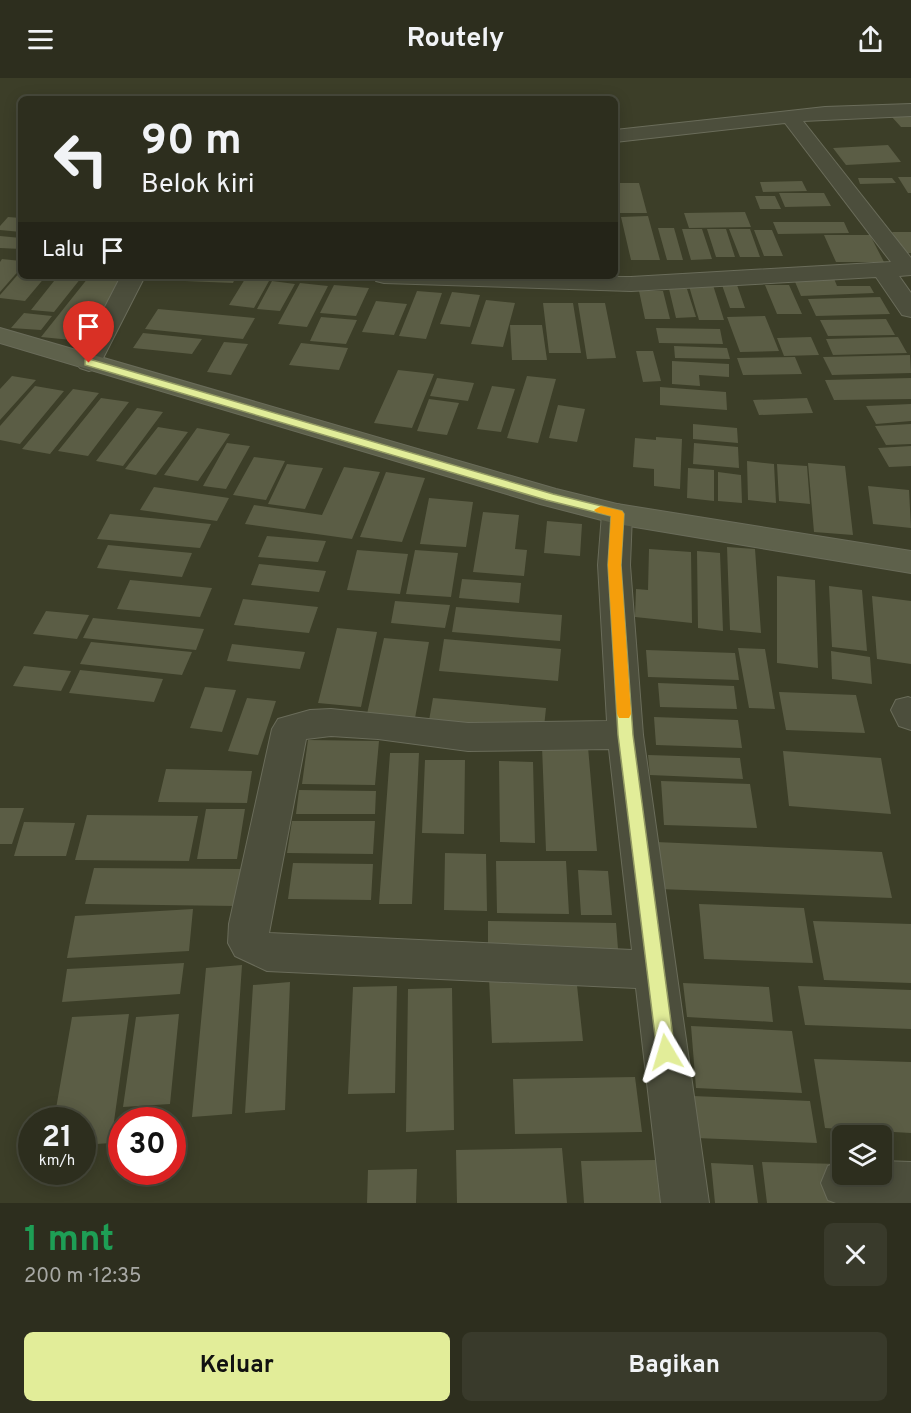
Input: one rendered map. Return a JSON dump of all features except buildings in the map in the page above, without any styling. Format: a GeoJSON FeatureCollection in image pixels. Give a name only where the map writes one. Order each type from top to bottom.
{"type":"FeatureCollection","features":[{"type":"Feature","properties":{"kind":"main road"},"geometry":{"type":"LineString","coordinates":[[0,335],[550,497],[617,514],[911,562]]}},
{"type":"Feature","properties":{"kind":"street"},"geometry":{"type":"LineString","coordinates":[[618,136],[860,111],[911,110]]}},
{"type":"Feature","properties":{"kind":"street"},"geometry":{"type":"LineString","coordinates":[[791,118],[909,268]]}},
{"type":"Feature","properties":{"kind":"street"},"geometry":{"type":"LineString","coordinates":[[477,279],[631,284],[909,268]]}},
{"type":"Feature","properties":{"kind":"street"},"geometry":{"type":"LineString","coordinates":[[882,269],[911,310]]}},
{"type":"Feature","properties":{"kind":"street"},"geometry":{"type":"LineString","coordinates":[[89,363],[131,279]]}},
{"type":"Feature","properties":{"kind":"street"},"geometry":{"type":"LineString","coordinates":[[617,514],[614,565],[625,735],[685,1203]]}},
{"type":"Feature","properties":{"kind":"street"},"geometry":{"type":"LineString","coordinates":[[625,735],[468,737],[339,723],[307,723],[290,729],[249,924],[249,943],[267,952],[655,970]]}},
{"type":"Feature","properties":{"kind":"street"},"geometry":{"type":"LineString","coordinates":[[889,1185],[911,1186]]}},
{"type":"Feature","properties":{"kind":"slow traffic"},"geometry":{"type":"LineString","coordinates":[[601,510],[617,514],[614,565],[624,714]]}},
{"type":"Feature","properties":{"kind":"route"},"geometry":{"type":"LineString","coordinates":[[89,363],[550,497],[617,514],[614,565],[625,735],[666,1052]]}}]}
